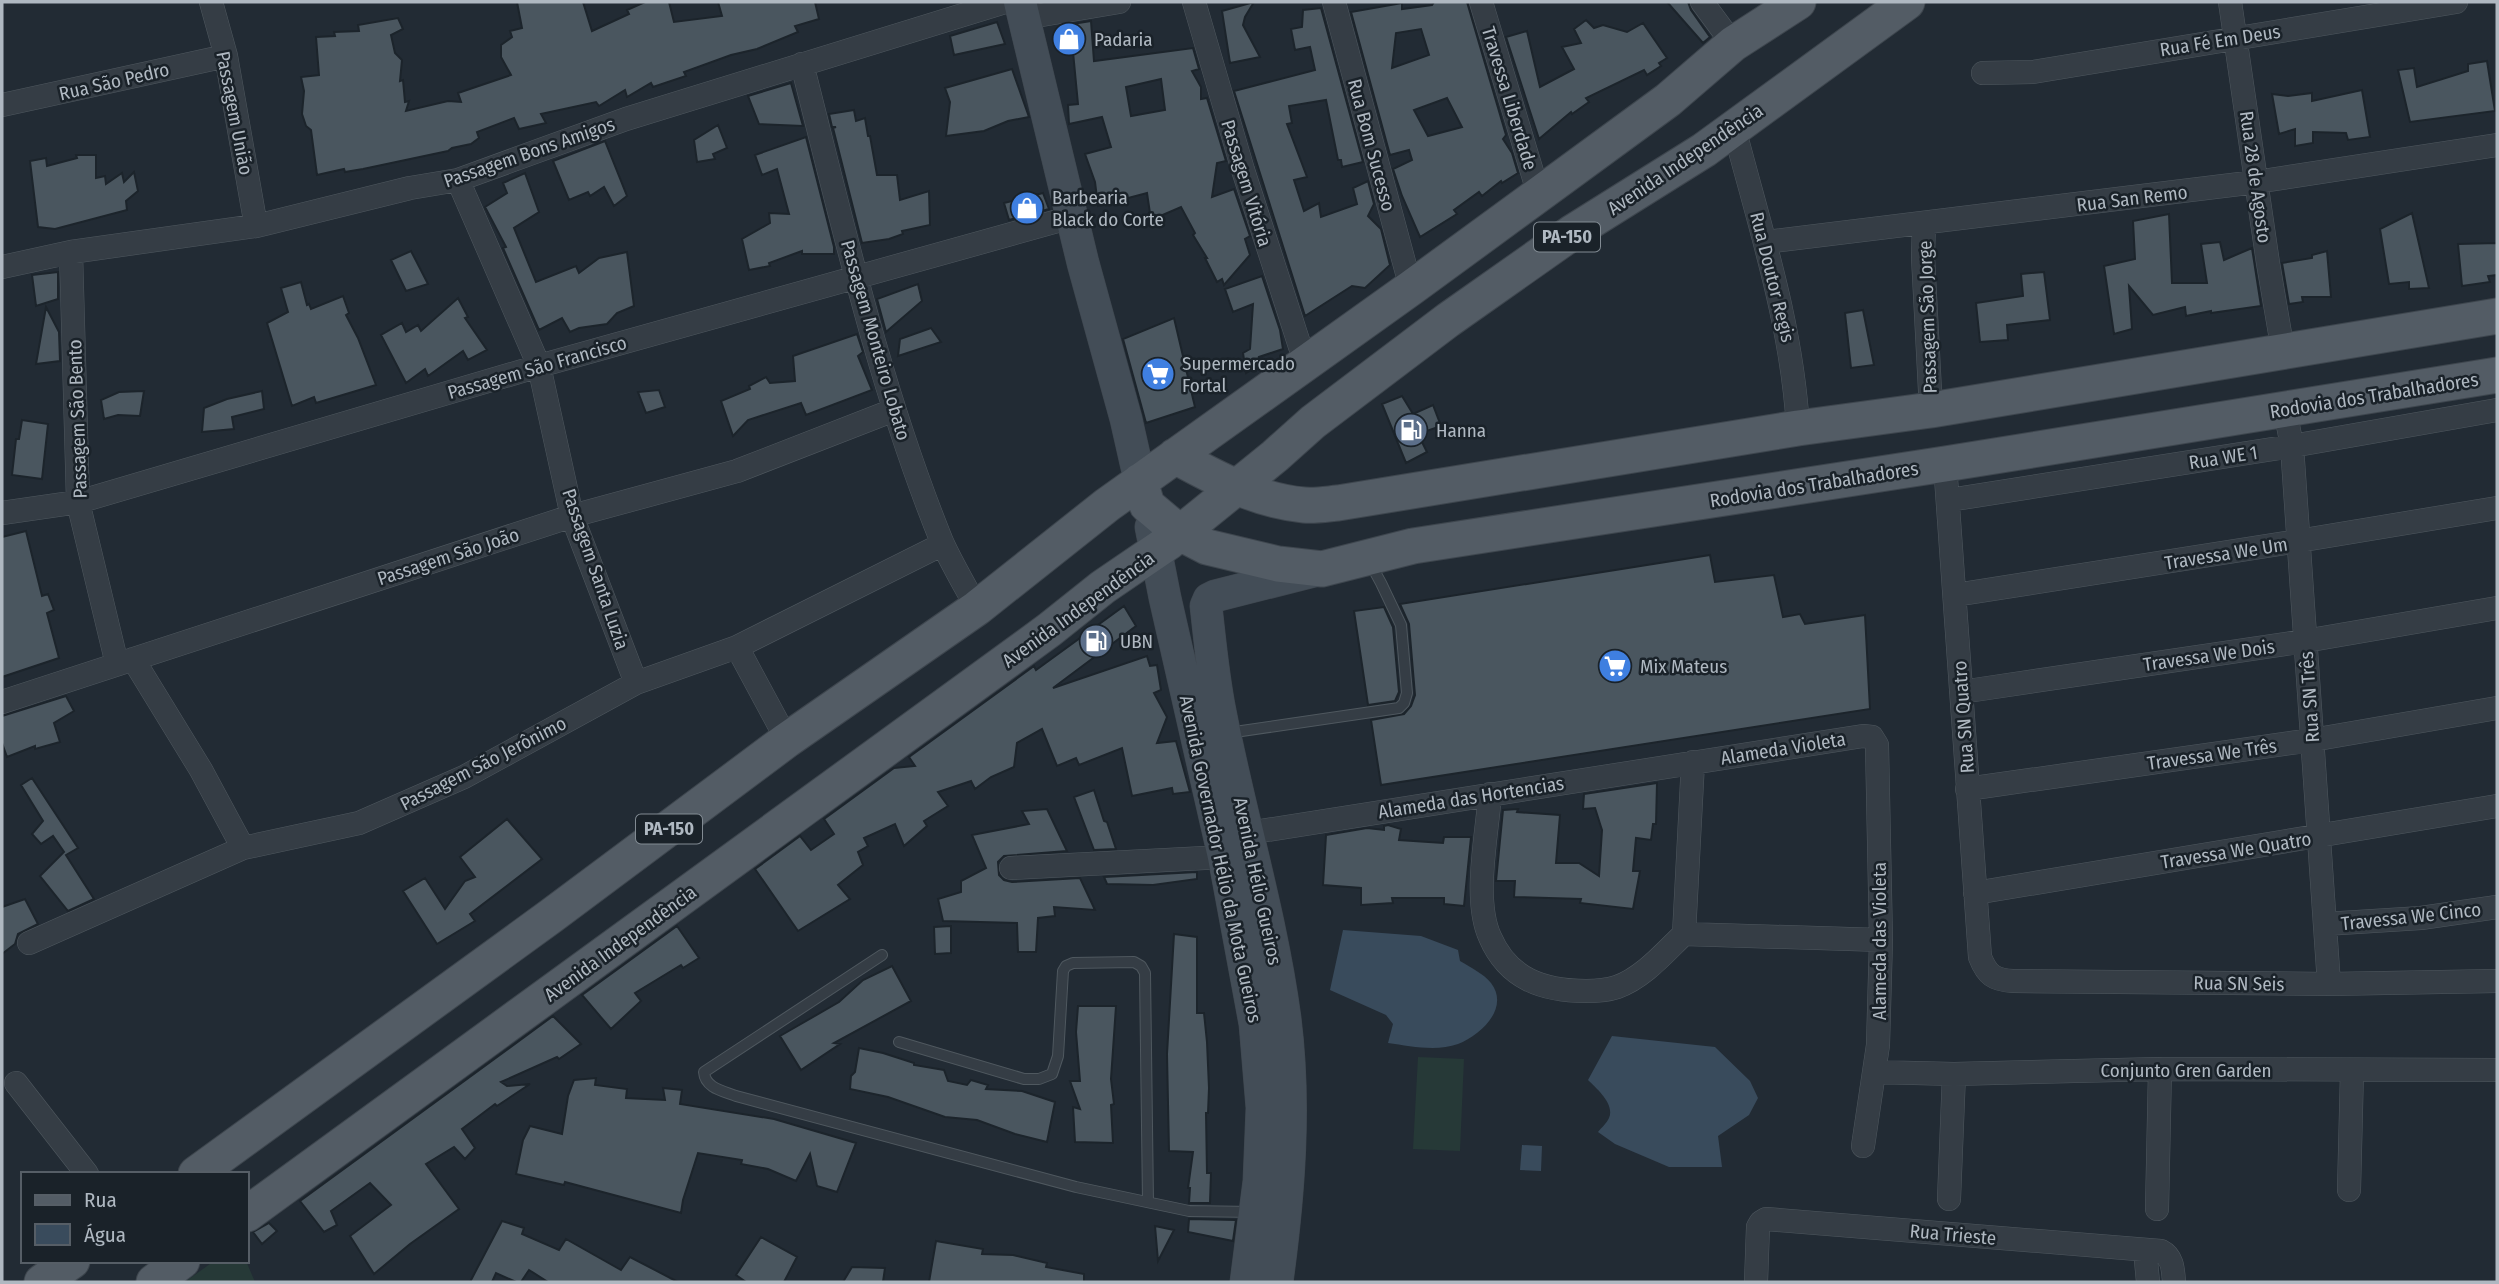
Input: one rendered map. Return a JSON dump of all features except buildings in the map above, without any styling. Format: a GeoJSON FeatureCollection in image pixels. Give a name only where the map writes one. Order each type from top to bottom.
{"type":"FeatureCollection","features":[{"type":"Feature","properties":{"kind":"main road","name":"PA-150"},"geometry":{"type":"LineString","coordinates":[[199,1172],[540,925],[788,740],[977,608],[1107,505],[1144,493],[1175,456],[1668,100],[1733,44],[1798,2]]}},
{"type":"Feature","properties":{"kind":"main road","name":"Avenida Independência"},"geometry":{"type":"LineString","coordinates":[[248,1213],[1168,542],[1313,422],[1448,320],[1573,232],[1704,150],[1907,2]]}},
{"type":"Feature","properties":{"kind":"main road"},"geometry":{"type":"LineString","coordinates":[[1017,7],[1144,493]]}},
{"type":"Feature","properties":{"kind":"main road"},"geometry":{"type":"LineString","coordinates":[[1123,406],[1160,447],[1237,487],[1298,505],[1338,503],[1798,428],[1931,410],[2497,316]]}},
{"type":"Feature","properties":{"kind":"main road","name":"Rodovia dos Trabalhadores"},"geometry":{"type":"LineString","coordinates":[[1144,493],[1168,542],[1207,547],[1278,564],[1322,569],[1413,546],[2285,410],[2491,372]]}},
{"type":"Feature","properties":{"kind":"main road","name":"Avenida Governador Hélio da Mota Gueiros"},"geometry":{"type":"LineString","coordinates":[[1168,542],[1165,598],[1224,857],[1255,1024],[1262,1108],[1256,1212],[1247,1282]]}},
{"type":"Feature","properties":{"kind":"main road","name":"Avenida Hélio Gueiros"},"geometry":{"type":"LineString","coordinates":[[1277,1282],[1290,1141],[1290,1077],[1285,1019],[1275,953],[1225,733],[1206,606],[1209,599],[1215,596],[1322,569]]}},
{"type":"Feature","properties":{"kind":"main road"},"geometry":{"type":"LineString","coordinates":[[42,1282],[69,1263]]}},
{"type":"Feature","properties":{"kind":"main road"},"geometry":{"type":"LineString","coordinates":[[154,1282],[179,1263]]}},
{"type":"Feature","properties":{"kind":"street","name":"Passagem União"},"geometry":{"type":"LineString","coordinates":[[212,2],[226,56],[256,226]]}},
{"type":"Feature","properties":{"kind":"street","name":"Passagem Bons Amigos"},"geometry":{"type":"LineString","coordinates":[[2,267],[71,253],[256,226],[410,188],[458,180],[626,119],[802,64],[1017,7],[1119,2]]}},
{"type":"Feature","properties":{"kind":"street","name":"Passagem Vitória"},"geometry":{"type":"LineString","coordinates":[[1194,2],[1242,170],[1305,362]]}},
{"type":"Feature","properties":{"kind":"street","name":"Rua Bom Sucesso"},"geometry":{"type":"LineString","coordinates":[[1334,2],[1411,288]]}},
{"type":"Feature","properties":{"kind":"street","name":"Travessa Liberdade"},"geometry":{"type":"LineString","coordinates":[[1481,2],[1539,195]]}},
{"type":"Feature","properties":{"kind":"street"},"geometry":{"type":"LineString","coordinates":[[1702,2],[1733,44]]}},
{"type":"Feature","properties":{"kind":"street","name":"Rua 28 de Agosto"},"geometry":{"type":"LineString","coordinates":[[2230,2],[2283,351]]}},
{"type":"Feature","properties":{"kind":"street","name":"Rua Fé Em Deus"},"geometry":{"type":"LineString","coordinates":[[1983,73],[2033,72],[2456,2]]}},
{"type":"Feature","properties":{"kind":"street","name":"Rua São Pedro"},"geometry":{"type":"LineString","coordinates":[[2,105],[226,56]]}},
{"type":"Feature","properties":{"kind":"street","name":"Passagem Monteiro Lobato"},"geometry":{"type":"LineString","coordinates":[[802,64],[856,276],[894,410],[943,544],[977,608]]}},
{"type":"Feature","properties":{"kind":"street","name":"Rua Doutor Regis"},"geometry":{"type":"LineString","coordinates":[[1734,128],[1766,242],[1791,353],[1798,428]]}},
{"type":"Feature","properties":{"kind":"street","name":"Rua San Remo"},"geometry":{"type":"LineString","coordinates":[[1766,242],[2256,183],[2497,145]]}},
{"type":"Feature","properties":{"kind":"street","name":"Passagem Santa Luzia"},"geometry":{"type":"LineString","coordinates":[[458,180],[539,366],[572,516],[636,683]]}},
{"type":"Feature","properties":{"kind":"street","name":"Passagem São Francisco"},"geometry":{"type":"LineString","coordinates":[[2,513],[78,502],[539,366],[1072,216]]}},
{"type":"Feature","properties":{"kind":"street","name":"Passagem São Jorge"},"geometry":{"type":"LineString","coordinates":[[1924,223],[1923,257],[1931,410]]}},
{"type":"Feature","properties":{"kind":"street","name":"Passagem São Bento"},"geometry":{"type":"LineString","coordinates":[[71,253],[78,502],[125,662],[201,770],[243,848]]}},
{"type":"Feature","properties":{"kind":"street","name":"Passagem São João"},"geometry":{"type":"LineString","coordinates":[[2,702],[572,516],[737,471],[894,410]]}},
{"type":"Feature","properties":{"kind":"street","name":"Rua SN Três"},"geometry":{"type":"LineString","coordinates":[[2285,410],[2292,446],[2329,984]]}},
{"type":"Feature","properties":{"kind":"street","name":"Rua WE 1"},"geometry":{"type":"LineString","coordinates":[[1948,500],[2292,446],[2497,410]]}},
{"type":"Feature","properties":{"kind":"street","name":"Rua SN Quatro"},"geometry":{"type":"LineString","coordinates":[[1945,464],[1980,957],[1985,970]]}},
{"type":"Feature","properties":{"kind":"street","name":"Travessa We Um"},"geometry":{"type":"LineString","coordinates":[[1955,595],[2497,508]]}},
{"type":"Feature","properties":{"kind":"street","name":"Passagem São Jerônimo"},"geometry":{"type":"LineString","coordinates":[[29,943],[243,848],[359,823],[464,777],[636,683],[737,647],[943,544]]}},
{"type":"Feature","properties":{"kind":"street","name":"Travessa We Dois"},"geometry":{"type":"LineString","coordinates":[[1961,692],[2305,641],[2497,608]]}},
{"type":"Feature","properties":{"kind":"street"},"geometry":{"type":"LineString","coordinates":[[737,647],[788,740]]}},
{"type":"Feature","properties":{"kind":"street","name":"Travessa We Três"},"geometry":{"type":"LineString","coordinates":[[1967,789],[2312,740],[2497,708]]}},
{"type":"Feature","properties":{"kind":"street","name":"Alameda Violeta"},"geometry":{"type":"LineString","coordinates":[[1693,762],[1863,736],[1872,737]]}},
{"type":"Feature","properties":{"kind":"street","name":"Alameda das Violeta"},"geometry":{"type":"LineString","coordinates":[[1863,1146],[1878,1045],[1881,940],[1877,745],[1872,737]]}},
{"type":"Feature","properties":{"kind":"street"},"geometry":{"type":"LineString","coordinates":[[1490,794],[1483,883],[1484,914],[1489,937],[1501,956],[1519,975],[1538,986],[1566,991],[1595,991],[1618,987],[1658,959],[1684,933],[1693,762]]}},
{"type":"Feature","properties":{"kind":"street","name":"Alameda das Hortencias"},"geometry":{"type":"LineString","coordinates":[[1248,833],[1693,762]]}},
{"type":"Feature","properties":{"kind":"street","name":"Travessa We Quatro"},"geometry":{"type":"LineString","coordinates":[[1975,893],[2497,806]]}},
{"type":"Feature","properties":{"kind":"street"},"geometry":{"type":"LineString","coordinates":[[1011,868],[1224,857]]}},
{"type":"Feature","properties":{"kind":"street","name":"Travessa We Cinco"},"geometry":{"type":"LineString","coordinates":[[2325,924],[2421,918],[2497,907]]}},
{"type":"Feature","properties":{"kind":"street"},"geometry":{"type":"LineString","coordinates":[[1684,933],[1881,940]]}},
{"type":"Feature","properties":{"kind":"street","name":"Rua SN Seis"},"geometry":{"type":"LineString","coordinates":[[1985,970],[1990,976],[2000,980],[2329,984],[2497,981]]}},
{"type":"Feature","properties":{"kind":"street"},"geometry":{"type":"LineString","coordinates":[[2157,1209],[2160,1069]]}},
{"type":"Feature","properties":{"kind":"street","name":"Conjunto Gren Garden"},"geometry":{"type":"LineString","coordinates":[[1874,1072],[1954,1074],[2160,1069],[2497,1070]]}},
{"type":"Feature","properties":{"kind":"street"},"geometry":{"type":"LineString","coordinates":[[2348,1190],[2352,1071]]}},
{"type":"Feature","properties":{"kind":"street"},"geometry":{"type":"LineString","coordinates":[[1948,1199],[1954,1074]]}},
{"type":"Feature","properties":{"kind":"street"},"geometry":{"type":"LineString","coordinates":[[16,1083],[85,1172]]}},
{"type":"Feature","properties":{"kind":"street","name":"Rua Trieste"},"geometry":{"type":"LineString","coordinates":[[1756,1282],[1758,1227],[1766,1219],[2145,1250]]}},
{"type":"Feature","properties":{"kind":"street"},"geometry":{"type":"LineString","coordinates":[[2148,1282],[2145,1250],[2166,1253],[2173,1267],[2175,1282]]}},
{"type":"Feature","properties":{"kind":"lane"},"geometry":{"type":"LineString","coordinates":[[1225,733],[1399,708],[1404,703],[1407,694],[1401,625],[1367,559]]}},
{"type":"Feature","properties":{"kind":"lane"},"geometry":{"type":"LineString","coordinates":[[882,955],[704,1072],[704,1078],[709,1085],[736,1096],[1076,1187],[1189,1211],[1256,1212]]}},
{"type":"Feature","properties":{"kind":"lane"},"geometry":{"type":"LineString","coordinates":[[900,1042],[1024,1079],[1039,1079],[1052,1074],[1058,1056],[1063,971],[1066,966],[1073,963],[1134,962],[1141,966],[1145,973],[1149,1202]]}},
{"type":"Feature","properties":{"kind":"green space"},"geometry":{"type":"Polygon","coordinates":[[[1418,1057],[1464,1059],[1460,1151],[1413,1149],[1418,1057]]]}},
{"type":"Feature","properties":{"kind":"green space"},"geometry":{"type":"Polygon","coordinates":[[[211,1263],[247,1263],[255,1282],[185,1282],[211,1263]]]}},
{"type":"Feature","properties":{"kind":"water"},"geometry":{"type":"Polygon","coordinates":[[[1343,930],[1421,936],[1458,950],[1460,961],[1485,977],[1496,992],[1497,1002],[1490,1020],[1467,1040],[1450,1046],[1423,1048],[1388,1043],[1393,1024],[1386,1015],[1330,990],[1343,930]]]}},
{"type":"Feature","properties":{"kind":"water"},"geometry":{"type":"Polygon","coordinates":[[[1612,1036],[1715,1047],[1750,1081],[1758,1098],[1749,1115],[1718,1136],[1722,1167],[1669,1167],[1615,1144],[1598,1132],[1609,1118],[1610,1107],[1588,1080],[1612,1036]]]}},
{"type":"Feature","properties":{"kind":"water"},"geometry":{"type":"Polygon","coordinates":[[[1522,1145],[1542,1146],[1541,1171],[1520,1170],[1522,1145]]]}},
{"type":"Feature","properties":{"kind":"place","name":"Padaria"},"geometry":{"type":"Point","coordinates":[1069,39]}},
{"type":"Feature","properties":{"kind":"place","name":"Barbearia Black do Corte"},"geometry":{"type":"Point","coordinates":[1027,208]}},
{"type":"Feature","properties":{"kind":"place","name":"Supermercado Fortal"},"geometry":{"type":"Point","coordinates":[1158,374]}},
{"type":"Feature","properties":{"kind":"place","name":"Hanna"},"geometry":{"type":"Point","coordinates":[1411,430]}},
{"type":"Feature","properties":{"kind":"place","name":"UBN"},"geometry":{"type":"Point","coordinates":[1096,641]}},
{"type":"Feature","properties":{"kind":"place","name":"Mix Mateus"},"geometry":{"type":"Point","coordinates":[1615,666]}}]}
